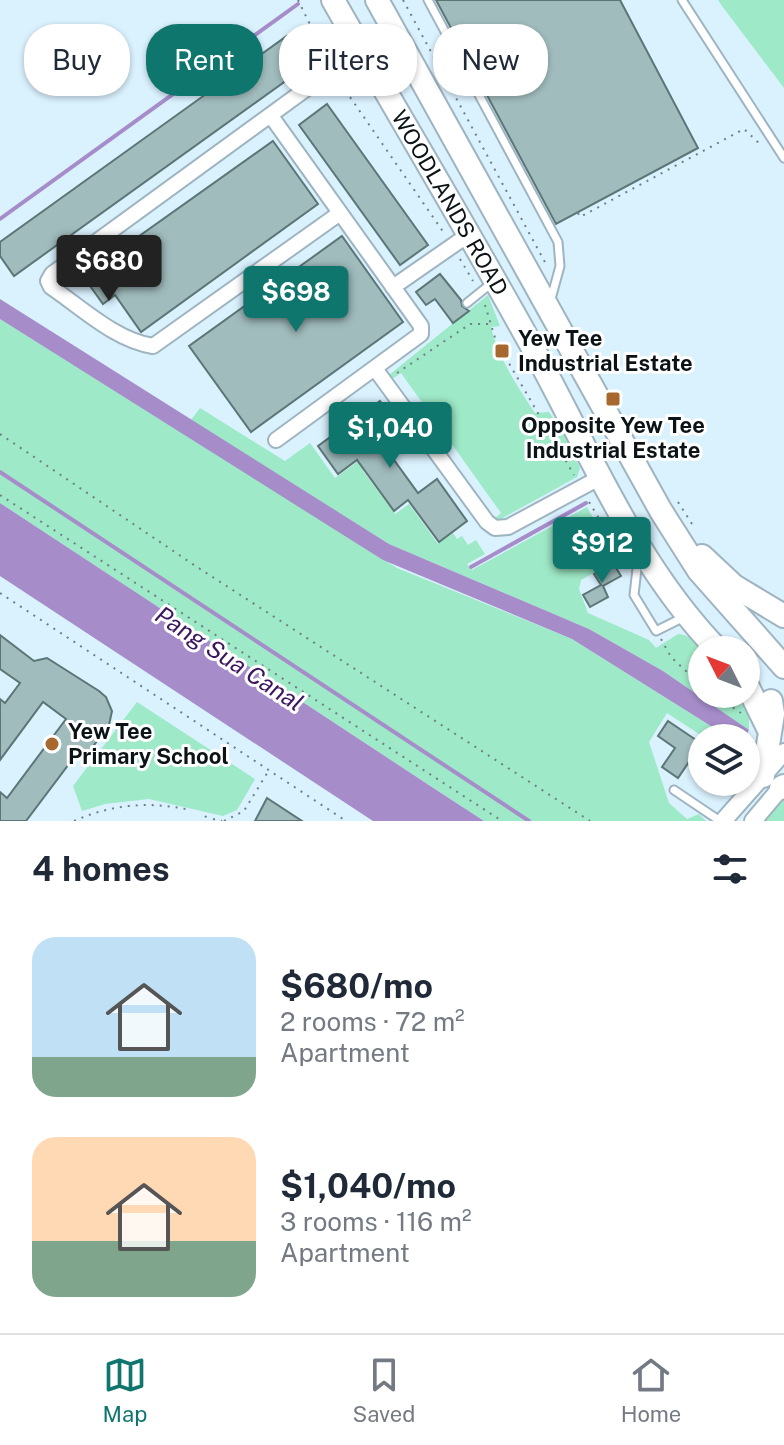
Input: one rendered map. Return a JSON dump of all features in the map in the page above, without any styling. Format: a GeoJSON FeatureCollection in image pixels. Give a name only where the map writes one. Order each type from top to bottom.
{"type":"FeatureCollection","features":[{"type":"Feature","properties":{"kind":"main road","name":"WOODLANDS ROAD"},"geometry":{"type":"LineString","coordinates":[[333,0],[347,24]]}},
{"type":"Feature","properties":{"kind":"main road","name":"WOODLANDS ROAD"},"geometry":{"type":"LineString","coordinates":[[377,0],[549,313],[666,503],[718,595],[784,667]]}},
{"type":"Feature","properties":{"kind":"main road","name":"WOODLANDS ROAD"},"geometry":{"type":"LineString","coordinates":[[385,96],[460,240],[633,534],[688,616],[706,636]]}},
{"type":"Feature","properties":{"kind":"main road"},"geometry":{"type":"LineString","coordinates":[[666,503],[717,572],[784,616]]}},
{"type":"Feature","properties":{"kind":"main road"},"geometry":{"type":"LineString","coordinates":[[760,692],[778,707],[778,784]]}},
{"type":"Feature","properties":{"kind":"main road"},"geometry":{"type":"LineString","coordinates":[[760,707],[777,744]]}},
{"type":"Feature","properties":{"kind":"street"},"geometry":{"type":"LineString","coordinates":[[298,96],[52,274],[48,281],[51,287],[122,335],[153,346],[340,213]]}},
{"type":"Feature","properties":{"kind":"street"},"geometry":{"type":"LineString","coordinates":[[271,116],[421,326],[421,334],[380,376],[276,440]]}},
{"type":"Feature","properties":{"kind":"street"},"geometry":{"type":"LineString","coordinates":[[393,287],[460,240]]}},
{"type":"Feature","properties":{"kind":"street"},"geometry":{"type":"LineString","coordinates":[[380,376],[487,522],[495,528],[508,527],[601,477]]}},
{"type":"Feature","properties":{"kind":"street"},"geometry":{"type":"LineString","coordinates":[[722,821],[778,784]]}},
{"type":"Feature","properties":{"kind":"street"},"geometry":{"type":"LineString","coordinates":[[753,821],[778,784]]}},
{"type":"Feature","properties":{"kind":"lane"},"geometry":{"type":"LineString","coordinates":[[428,0],[558,242],[561,255],[549,313]]}},
{"type":"Feature","properties":{"kind":"lane"},"geometry":{"type":"LineString","coordinates":[[682,0],[784,158]]}},
{"type":"Feature","properties":{"kind":"lane"},"geometry":{"type":"LineString","coordinates":[[467,303],[487,287]]}},
{"type":"Feature","properties":{"kind":"lane"},"geometry":{"type":"LineString","coordinates":[[633,534],[639,566],[635,575],[634,595],[656,631],[688,616]]}},
{"type":"Feature","properties":{"kind":"lane"},"geometry":{"type":"LineString","coordinates":[[674,790],[722,821]]}},
{"type":"Feature","properties":{"kind":"path"},"geometry":{"type":"LineString","coordinates":[[298,0],[310,24]]}},
{"type":"Feature","properties":{"kind":"path"},"geometry":{"type":"LineString","coordinates":[[403,0],[556,282]]}},
{"type":"Feature","properties":{"kind":"path"},"geometry":{"type":"LineString","coordinates":[[352,96],[460,240],[487,287],[496,341],[612,544],[635,575]]}},
{"type":"Feature","properties":{"kind":"path"},"geometry":{"type":"LineString","coordinates":[[578,213],[580,217],[744,129],[759,145]]}},
{"type":"Feature","properties":{"kind":"path"},"geometry":{"type":"LineString","coordinates":[[689,153],[692,158]]}},
{"type":"Feature","properties":{"kind":"path"},"geometry":{"type":"LineString","coordinates":[[670,163],[672,168]]}},
{"type":"Feature","properties":{"kind":"path"},"geometry":{"type":"LineString","coordinates":[[652,173],[654,177]]}},
{"type":"Feature","properties":{"kind":"path"},"geometry":{"type":"LineString","coordinates":[[633,183],[636,187]]}},
{"type":"Feature","properties":{"kind":"path"},"geometry":{"type":"LineString","coordinates":[[615,193],[617,197]]}},
{"type":"Feature","properties":{"kind":"path"},"geometry":{"type":"LineString","coordinates":[[597,202],[599,207]]}},
{"type":"Feature","properties":{"kind":"path"},"geometry":{"type":"LineString","coordinates":[[380,376],[470,324],[493,324]]}},
{"type":"Feature","properties":{"kind":"path"},"geometry":{"type":"LineString","coordinates":[[0,434],[194,565],[590,821]]}},
{"type":"Feature","properties":{"kind":"path"},"geometry":{"type":"LineString","coordinates":[[0,495],[502,821]]}},
{"type":"Feature","properties":{"kind":"path"},"geometry":{"type":"LineString","coordinates":[[666,503],[694,528]]}},
{"type":"Feature","properties":{"kind":"path"},"geometry":{"type":"LineString","coordinates":[[0,593],[346,821]]}},
{"type":"Feature","properties":{"kind":"path"},"geometry":{"type":"LineString","coordinates":[[656,631],[671,657],[688,673]]}},
{"type":"Feature","properties":{"kind":"path"},"geometry":{"type":"LineString","coordinates":[[734,708],[750,719]]}},
{"type":"Feature","properties":{"kind":"path"},"geometry":{"type":"LineString","coordinates":[[205,816],[223,821],[244,811],[269,770]]}},
{"type":"Feature","properties":{"kind":"path"},"geometry":{"type":"LineString","coordinates":[[74,821],[129,805],[150,804],[190,810]]}},
{"type":"Feature","properties":{"kind":"green space"},"geometry":{"type":"Polygon","coordinates":[[[718,0],[784,0],[784,88],[722,6],[718,0]]]}},
{"type":"Feature","properties":{"kind":"green space"},"geometry":{"type":"Polygon","coordinates":[[[488,295],[500,326],[491,327],[509,372],[535,413],[549,412],[566,437],[580,468],[577,477],[499,520],[494,519],[501,513],[401,373],[392,379],[389,375],[488,295]]]}},
{"type":"Feature","properties":{"kind":"green space"},"geometry":{"type":"Polygon","coordinates":[[[0,319],[397,568],[572,639],[708,724],[688,724],[688,727],[667,713],[649,742],[669,803],[687,819],[699,814],[706,821],[484,821],[0,503],[0,319]]]}},
{"type":"Feature","properties":{"kind":"green space"},"geometry":{"type":"Polygon","coordinates":[[[200,408],[285,461],[310,443],[335,478],[367,455],[373,463],[363,471],[395,514],[409,504],[438,544],[453,533],[457,539],[462,536],[468,545],[476,540],[485,554],[467,564],[472,570],[587,507],[617,560],[581,580],[579,589],[588,613],[649,640],[656,648],[678,634],[688,637],[688,688],[589,629],[389,544],[191,420],[200,408]]]}},
{"type":"Feature","properties":{"kind":"green space"},"geometry":{"type":"Polygon","coordinates":[[[137,702],[255,779],[237,810],[223,816],[149,799],[105,804],[82,811],[73,786],[137,702]]]}},
{"type":"Feature","properties":{"kind":"green space"},"geometry":{"type":"Polygon","coordinates":[[[717,708],[745,708],[749,712],[749,724],[740,724],[717,708]]]}},
{"type":"Feature","properties":{"kind":"green space"},"geometry":{"type":"Polygon","coordinates":[[[784,793],[784,821],[762,821],[784,793]]]}},
{"type":"Feature","properties":{"kind":"water"},"geometry":{"type":"Polygon","coordinates":[[[0,299],[389,544],[589,629],[688,688],[688,708],[717,708],[740,724],[708,724],[572,639],[383,560],[0,319],[0,299]]]}},
{"type":"Feature","properties":{"kind":"water","name":"Pang Sua Canal"},"geometry":{"type":"Polygon","coordinates":[[[0,503],[484,821],[373,821],[0,576],[0,503]]]}},
{"type":"Feature","properties":{"kind":"building"},"geometry":{"type":"Polygon","coordinates":[[[436,0],[620,0],[698,148],[556,224],[487,96],[548,96],[548,24],[449,24],[436,0]]]}},
{"type":"Feature","properties":{"kind":"building"},"geometry":{"type":"Polygon","coordinates":[[[279,42],[279,86],[14,276],[0,256],[0,242],[203,96],[263,96],[263,53],[279,42]]]}},
{"type":"Feature","properties":{"kind":"building"},"geometry":{"type":"Polygon","coordinates":[[[327,104],[428,245],[400,265],[299,125],[327,104]]]}},
{"type":"Feature","properties":{"kind":"building"},"geometry":{"type":"Polygon","coordinates":[[[273,141],[318,204],[141,332],[115,295],[103,304],[83,276],[273,141]]]}},
{"type":"Feature","properties":{"kind":"building"},"geometry":{"type":"Polygon","coordinates":[[[342,236],[403,322],[251,432],[189,346],[342,236]]]}},
{"type":"Feature","properties":{"kind":"building"},"geometry":{"type":"Polygon","coordinates":[[[440,274],[461,300],[462,306],[469,311],[453,323],[435,299],[426,305],[416,292],[440,274]]]}},
{"type":"Feature","properties":{"kind":"building"},"geometry":{"type":"Polygon","coordinates":[[[380,401],[400,428],[381,442],[418,493],[437,479],[467,521],[439,542],[408,500],[394,511],[357,460],[338,474],[318,446],[380,401]]]}},
{"type":"Feature","properties":{"kind":"building"},"geometry":{"type":"Polygon","coordinates":[[[613,563],[621,576],[603,586],[608,597],[590,607],[583,595],[601,585],[594,574],[613,563]]]}},
{"type":"Feature","properties":{"kind":"building"},"geometry":{"type":"Polygon","coordinates":[[[0,635],[34,661],[47,658],[99,691],[106,697],[112,711],[109,725],[85,757],[78,752],[26,821],[0,821],[0,792],[7,798],[66,719],[43,702],[0,760],[0,699],[5,703],[20,683],[0,669],[0,635]]]}},
{"type":"Feature","properties":{"kind":"building"},"geometry":{"type":"Polygon","coordinates":[[[668,721],[688,735],[688,763],[678,778],[662,767],[675,748],[658,736],[668,721]]]}},
{"type":"Feature","properties":{"kind":"building"},"geometry":{"type":"Polygon","coordinates":[[[267,798],[302,821],[255,821],[267,798]]]}},
{"type":"Feature","properties":{"kind":"waterway"},"geometry":{"type":"LineString","coordinates":[[0,219],[298,4]]}},
{"type":"Feature","properties":{"kind":"waterway"},"geometry":{"type":"LineString","coordinates":[[0,472],[529,821]]}},
{"type":"Feature","properties":{"kind":"waterway"},"geometry":{"type":"LineString","coordinates":[[471,567],[586,503]]}},
{"type":"Feature","properties":{"kind":"place","name":"Yew Tee Industrial Estate"},"geometry":{"type":"Point","coordinates":[502,351]}},
{"type":"Feature","properties":{"kind":"place","name":"Opposite Yew Tee Industrial Estate"},"geometry":{"type":"Point","coordinates":[613,399]}},
{"type":"Feature","properties":{"kind":"place","name":"Yew Tee Primary School"},"geometry":{"type":"Point","coordinates":[52,744]}}]}
